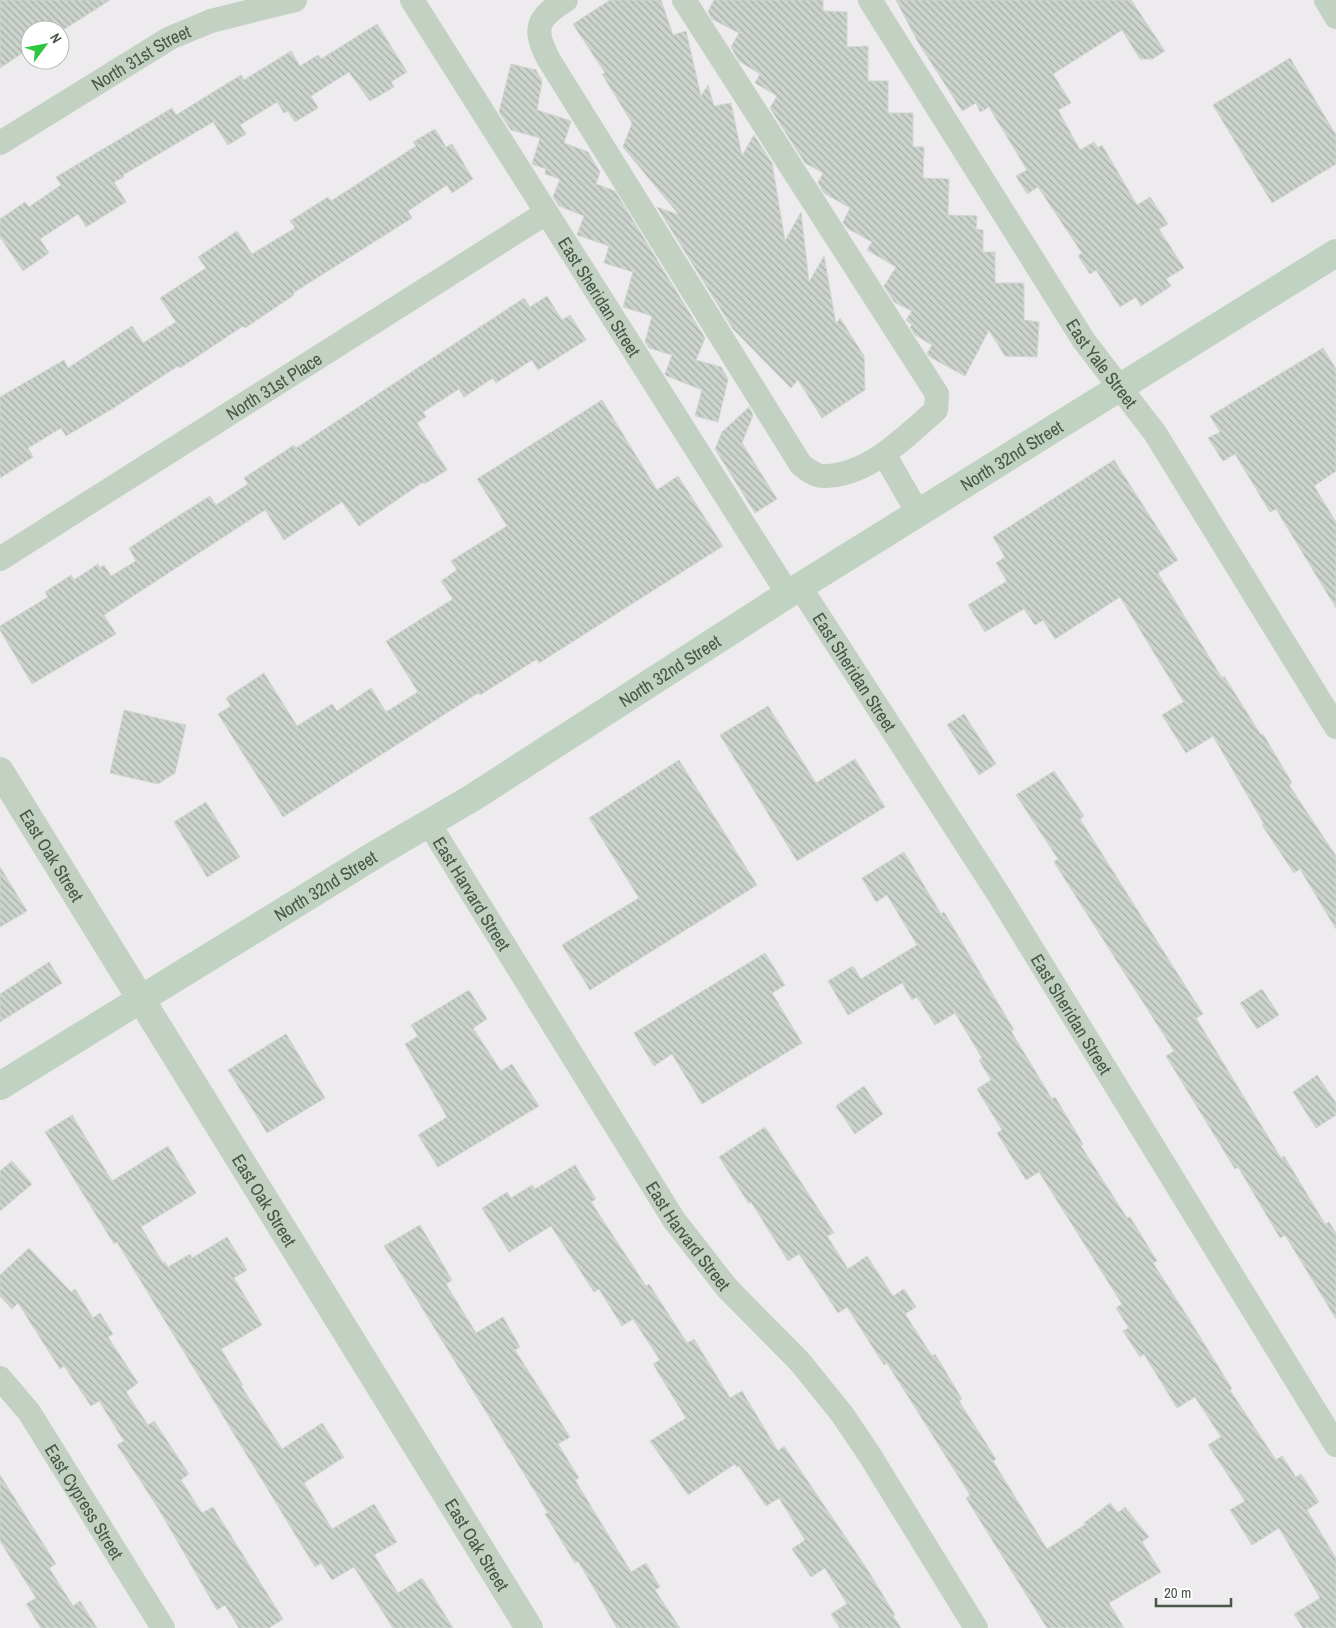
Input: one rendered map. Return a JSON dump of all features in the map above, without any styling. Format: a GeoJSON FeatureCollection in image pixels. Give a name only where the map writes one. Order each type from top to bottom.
{"type":"FeatureCollection","features":[{"type":"Feature","properties":{"kind":"main road","name":"North 32nd Street"},"geometry":{"type":"LineString","coordinates":[[0,1086],[428,822],[472,798],[794,590],[1336,253]]}},
{"type":"Feature","properties":{"kind":"street","name":"North 31st Street"},"geometry":{"type":"LineString","coordinates":[[0,143],[170,38],[211,20],[295,0]]}},
{"type":"Feature","properties":{"kind":"street","name":"East Sheridan Street"},"geometry":{"type":"LineString","coordinates":[[412,0],[546,213],[794,590],[999,895],[1336,1445]]}},
{"type":"Feature","properties":{"kind":"street"},"geometry":{"type":"LineString","coordinates":[[566,0],[552,9],[542,19],[538,30],[541,45],[801,464],[811,472],[824,477],[857,469],[884,454],[936,410],[937,394],[684,0]]}},
{"type":"Feature","properties":{"kind":"street","name":"East Yale Street"},"geometry":{"type":"LineString","coordinates":[[870,0],[1084,341],[1155,433],[1336,726]]}},
{"type":"Feature","properties":{"kind":"street"},"geometry":{"type":"LineString","coordinates":[[1326,0],[1336,17]]}},
{"type":"Feature","properties":{"kind":"street","name":"North 31st Place"},"geometry":{"type":"LineString","coordinates":[[0,559],[546,213]]}},
{"type":"Feature","properties":{"kind":"street"},"geometry":{"type":"LineString","coordinates":[[884,454],[918,513]]}},
{"type":"Feature","properties":{"kind":"street","name":"East Oak Street"},"geometry":{"type":"LineString","coordinates":[[0,771],[529,1628]]}},
{"type":"Feature","properties":{"kind":"street","name":"East Harvard Street"},"geometry":{"type":"LineString","coordinates":[[428,822],[674,1220],[727,1288],[800,1362],[842,1414],[869,1454],[976,1628]]}},
{"type":"Feature","properties":{"kind":"street","name":"East Cypress Street"},"geometry":{"type":"LineString","coordinates":[[0,1378],[29,1412],[163,1628]]}},
{"type":"Feature","properties":{"kind":"building"},"geometry":{"type":"Polygon","coordinates":[[[0,0],[110,0],[70,26],[70,20],[20,20],[20,55],[0,68],[0,0]]]}},
{"type":"Feature","properties":{"kind":"building"},"geometry":{"type":"Polygon","coordinates":[[[610,0],[661,0],[673,35],[686,31],[701,96],[708,85],[714,106],[731,103],[742,156],[754,135],[772,163],[785,241],[801,212],[809,282],[824,256],[836,324],[840,318],[864,356],[865,390],[822,418],[798,380],[791,388],[733,329],[657,207],[679,215],[623,147],[632,123],[602,74],[605,73],[573,24],[610,0]]]}},
{"type":"Feature","properties":{"kind":"building"},"geometry":{"type":"Polygon","coordinates":[[[714,0],[823,0],[823,11],[847,12],[847,47],[868,46],[868,81],[888,81],[888,113],[913,113],[913,147],[924,147],[923,178],[949,179],[948,215],[977,216],[976,229],[983,230],[983,252],[995,252],[995,283],[1024,283],[1024,320],[1039,322],[1037,357],[1005,356],[989,330],[965,376],[927,354],[932,345],[915,335],[910,327],[912,325],[906,320],[912,311],[894,302],[884,286],[896,267],[867,250],[872,242],[847,228],[843,222],[850,208],[824,193],[818,183],[823,173],[805,163],[770,108],[777,96],[755,83],[760,74],[739,61],[731,47],[739,33],[712,19],[708,11],[714,0]]]}},
{"type":"Feature","properties":{"kind":"building"},"geometry":{"type":"Polygon","coordinates":[[[896,0],[1131,0],[1165,51],[1152,59],[1140,59],[1122,30],[1053,74],[1071,103],[1058,110],[1080,150],[1094,142],[1098,148],[1102,145],[1137,205],[1150,197],[1168,224],[1159,229],[1184,268],[1166,279],[1171,286],[1141,306],[1136,297],[1120,307],[1096,270],[1090,274],[1078,256],[1082,253],[1038,187],[1027,194],[1016,176],[1027,170],[989,107],[980,112],[976,103],[962,111],[918,42],[896,0]]]}},
{"type":"Feature","properties":{"kind":"building"},"geometry":{"type":"Polygon","coordinates":[[[377,24],[407,72],[391,82],[394,87],[370,101],[349,72],[311,96],[318,108],[295,122],[288,111],[284,113],[277,102],[240,125],[246,134],[228,145],[213,122],[114,182],[126,202],[86,227],[78,214],[40,239],[49,253],[23,271],[0,237],[0,219],[25,202],[29,207],[61,185],[56,177],[172,108],[176,115],[241,75],[244,80],[291,51],[300,66],[318,55],[321,59],[377,24]]]}},
{"type":"Feature","properties":{"kind":"building"},"geometry":{"type":"Polygon","coordinates":[[[1290,58],[1336,135],[1336,164],[1272,203],[1213,105],[1290,58]]]}},
{"type":"Feature","properties":{"kind":"building"},"geometry":{"type":"Polygon","coordinates":[[[511,64],[536,70],[542,81],[537,110],[571,121],[564,143],[588,152],[600,172],[596,184],[615,191],[705,338],[696,360],[721,367],[728,379],[718,422],[695,416],[702,390],[667,376],[665,374],[672,355],[649,348],[645,342],[652,316],[623,307],[633,272],[604,263],[609,246],[577,235],[584,216],[559,206],[553,197],[560,179],[545,174],[546,169],[532,164],[540,138],[511,130],[499,112],[511,64]]]}},
{"type":"Feature","properties":{"kind":"building"},"geometry":{"type":"Polygon","coordinates":[[[435,129],[446,147],[452,144],[473,179],[452,193],[447,185],[408,211],[412,218],[293,293],[294,295],[245,328],[243,326],[180,368],[178,366],[66,436],[61,428],[28,448],[33,457],[0,478],[0,397],[64,360],[68,368],[132,326],[143,343],[176,322],[160,298],[206,268],[198,257],[237,231],[252,254],[295,228],[290,221],[328,197],[331,201],[416,146],[413,142],[435,129]]]}},
{"type":"Feature","properties":{"kind":"building"},"geometry":{"type":"Polygon","coordinates":[[[547,296],[562,320],[570,315],[586,340],[538,370],[532,360],[496,383],[493,378],[464,397],[459,389],[423,412],[426,417],[417,423],[447,470],[424,484],[423,482],[359,526],[342,502],[284,540],[265,510],[104,615],[116,634],[32,684],[0,630],[0,626],[48,597],[45,592],[71,575],[74,580],[98,564],[100,568],[104,565],[111,576],[136,561],[129,548],[164,525],[210,496],[216,505],[248,484],[244,478],[294,445],[296,448],[524,298],[530,307],[547,296]]]}},
{"type":"Feature","properties":{"kind":"building"},"geometry":{"type":"Polygon","coordinates":[[[1323,348],[1336,369],[1336,471],[1314,486],[1336,522],[1336,608],[1276,509],[1270,512],[1235,454],[1223,461],[1208,438],[1220,432],[1210,416],[1323,348]]]}},
{"type":"Feature","properties":{"kind":"building"},"geometry":{"type":"Polygon","coordinates":[[[602,400],[657,490],[678,476],[723,546],[539,663],[537,659],[480,695],[478,693],[283,817],[218,714],[231,706],[226,698],[264,673],[297,726],[332,704],[337,711],[371,688],[386,712],[418,692],[386,641],[453,599],[441,581],[457,570],[451,561],[507,526],[477,479],[602,400]]]}},
{"type":"Feature","properties":{"kind":"building"},"geometry":{"type":"Polygon","coordinates":[[[749,407],[753,415],[742,443],[777,499],[755,513],[715,449],[722,432],[749,407]]]}},
{"type":"Feature","properties":{"kind":"building"},"geometry":{"type":"Polygon","coordinates":[[[1114,460],[1178,560],[1158,573],[1222,678],[1224,676],[1261,735],[1263,734],[1292,783],[1289,785],[1336,856],[1336,929],[1300,869],[1294,873],[1262,825],[1264,824],[1213,736],[1186,753],[1162,715],[1184,702],[1120,597],[1055,639],[1043,620],[1035,625],[1024,609],[985,632],[968,605],[1007,581],[996,563],[1005,557],[993,537],[1114,460]]]}},
{"type":"Feature","properties":{"kind":"building"},"geometry":{"type":"Polygon","coordinates":[[[768,706],[816,783],[855,759],[885,807],[797,861],[720,735],[768,706]]]}},
{"type":"Feature","properties":{"kind":"building"},"geometry":{"type":"Polygon","coordinates":[[[124,710],[186,725],[175,773],[158,784],[110,773],[124,710]]]}},
{"type":"Feature","properties":{"kind":"building"},"geometry":{"type":"Polygon","coordinates":[[[964,714],[996,764],[979,775],[947,725],[964,714]]]}},
{"type":"Feature","properties":{"kind":"building"},"geometry":{"type":"Polygon","coordinates":[[[679,760],[757,885],[590,990],[562,945],[639,898],[589,818],[679,760]]]}},
{"type":"Feature","properties":{"kind":"building"},"geometry":{"type":"Polygon","coordinates":[[[1054,771],[1084,816],[1080,819],[1203,1014],[1196,1018],[1281,1158],[1284,1156],[1325,1224],[1329,1222],[1336,1233],[1336,1319],[1285,1235],[1280,1238],[1238,1167],[1235,1169],[1166,1056],[1174,1051],[1054,862],[1058,859],[1016,795],[1054,771]]]}},
{"type":"Feature","properties":{"kind":"building"},"geometry":{"type":"Polygon","coordinates":[[[206,802],[240,857],[207,877],[174,822],[206,802]]]}},
{"type":"Feature","properties":{"kind":"building"},"geometry":{"type":"Polygon","coordinates":[[[904,852],[941,914],[944,912],[1014,1030],[1011,1031],[1052,1099],[1055,1097],[1083,1144],[1081,1146],[1127,1218],[1130,1217],[1157,1261],[1153,1263],[1232,1389],[1230,1390],[1276,1460],[1282,1456],[1296,1477],[1301,1474],[1319,1502],[1307,1510],[1336,1558],[1336,1628],[1303,1628],[1294,1614],[1320,1598],[1279,1528],[1252,1545],[1230,1510],[1245,1501],[1208,1445],[1221,1437],[1195,1397],[1177,1408],[1144,1354],[1140,1357],[1123,1331],[1129,1328],[1116,1308],[1122,1304],[1039,1172],[1026,1180],[997,1133],[1002,1130],[977,1089],[991,1080],[979,1060],[982,1058],[955,1013],[935,1025],[917,997],[912,1000],[902,983],[848,1015],[828,981],[853,966],[861,979],[917,945],[887,895],[876,902],[862,878],[904,852]]]}},
{"type":"Feature","properties":{"kind":"building"},"geometry":{"type":"Polygon","coordinates":[[[0,867],[27,911],[0,927],[0,867]]]}},
{"type":"Feature","properties":{"kind":"building"},"geometry":{"type":"Polygon","coordinates":[[[765,953],[785,985],[772,993],[802,1043],[702,1104],[672,1054],[654,1066],[634,1033],[765,953]]]}},
{"type":"Feature","properties":{"kind":"building"},"geometry":{"type":"Polygon","coordinates":[[[49,962],[62,983],[0,1022],[0,994],[49,962]]]}},
{"type":"Feature","properties":{"kind":"building"},"geometry":{"type":"Polygon","coordinates":[[[1262,989],[1279,1015],[1257,1029],[1240,1003],[1262,989]]]}},
{"type":"Feature","properties":{"kind":"building"},"geometry":{"type":"Polygon","coordinates":[[[469,990],[487,1019],[473,1028],[501,1071],[512,1064],[539,1106],[438,1167],[418,1135],[447,1117],[405,1044],[418,1036],[411,1025],[469,990]]]}},
{"type":"Feature","properties":{"kind":"building"},"geometry":{"type":"Polygon","coordinates":[[[286,1034],[325,1098],[267,1133],[228,1070],[286,1034]]]}},
{"type":"Feature","properties":{"kind":"building"},"geometry":{"type":"Polygon","coordinates":[[[1317,1075],[1336,1103],[1336,1115],[1316,1128],[1293,1092],[1317,1075]]]}},
{"type":"Feature","properties":{"kind":"building"},"geometry":{"type":"Polygon","coordinates":[[[864,1086],[883,1114],[855,1134],[836,1106],[864,1086]]]}},
{"type":"Feature","properties":{"kind":"building"},"geometry":{"type":"Polygon","coordinates":[[[72,1115],[112,1181],[168,1146],[196,1193],[141,1227],[163,1263],[165,1262],[168,1267],[190,1254],[192,1258],[227,1237],[247,1270],[234,1278],[262,1325],[221,1349],[243,1385],[241,1386],[282,1449],[322,1423],[344,1457],[304,1483],[332,1529],[374,1504],[397,1542],[374,1555],[398,1593],[422,1578],[453,1628],[393,1628],[354,1567],[332,1580],[321,1563],[315,1567],[117,1242],[114,1244],[45,1132],[72,1115]]]}},
{"type":"Feature","properties":{"kind":"building"},"geometry":{"type":"Polygon","coordinates":[[[765,1127],[834,1233],[827,1236],[848,1269],[867,1256],[893,1296],[904,1289],[916,1307],[905,1314],[932,1356],[935,1354],[962,1399],[959,1401],[996,1459],[993,1461],[1047,1549],[1086,1524],[1084,1523],[1110,1503],[1118,1513],[1125,1507],[1149,1537],[1142,1542],[1161,1572],[1109,1603],[1124,1628],[1047,1628],[966,1498],[970,1495],[887,1363],[884,1365],[847,1307],[838,1313],[799,1254],[788,1261],[751,1202],[749,1204],[719,1157],[765,1127]]]}},
{"type":"Feature","properties":{"kind":"building"},"geometry":{"type":"Polygon","coordinates":[[[12,1161],[32,1184],[0,1211],[0,1171],[12,1161]]]}},
{"type":"Feature","properties":{"kind":"building"},"geometry":{"type":"Polygon","coordinates":[[[575,1165],[596,1199],[591,1202],[646,1286],[649,1284],[687,1343],[694,1339],[730,1398],[742,1391],[778,1451],[784,1446],[867,1569],[901,1628],[840,1628],[831,1614],[847,1604],[825,1568],[811,1577],[792,1549],[805,1540],[779,1498],[766,1506],[739,1466],[737,1467],[735,1464],[688,1495],[650,1441],[686,1418],[653,1364],[660,1360],[633,1319],[622,1326],[599,1289],[594,1292],[551,1226],[509,1252],[482,1208],[507,1192],[511,1198],[532,1185],[535,1189],[575,1165]]]}},
{"type":"Feature","properties":{"kind":"building"},"geometry":{"type":"Polygon","coordinates":[[[420,1225],[452,1280],[446,1284],[476,1333],[503,1317],[520,1347],[515,1350],[570,1437],[558,1444],[579,1478],[575,1480],[631,1572],[646,1563],[660,1587],[655,1590],[680,1628],[617,1628],[578,1561],[575,1563],[545,1514],[548,1513],[384,1246],[420,1225]]]}},
{"type":"Feature","properties":{"kind":"building"},"geometry":{"type":"Polygon","coordinates":[[[29,1248],[71,1292],[75,1289],[93,1318],[100,1313],[113,1334],[108,1337],[138,1383],[126,1392],[148,1425],[154,1421],[189,1474],[181,1480],[202,1513],[213,1507],[283,1619],[269,1628],[239,1628],[225,1605],[217,1610],[158,1508],[117,1445],[124,1441],[99,1401],[91,1406],[64,1366],[60,1369],[18,1303],[12,1309],[0,1296],[0,1275],[29,1248]]]}},
{"type":"Feature","properties":{"kind":"building"},"geometry":{"type":"Polygon","coordinates":[[[0,1475],[56,1564],[49,1568],[73,1606],[80,1601],[97,1628],[41,1628],[26,1604],[36,1598],[0,1541],[0,1475]]]}}]}
